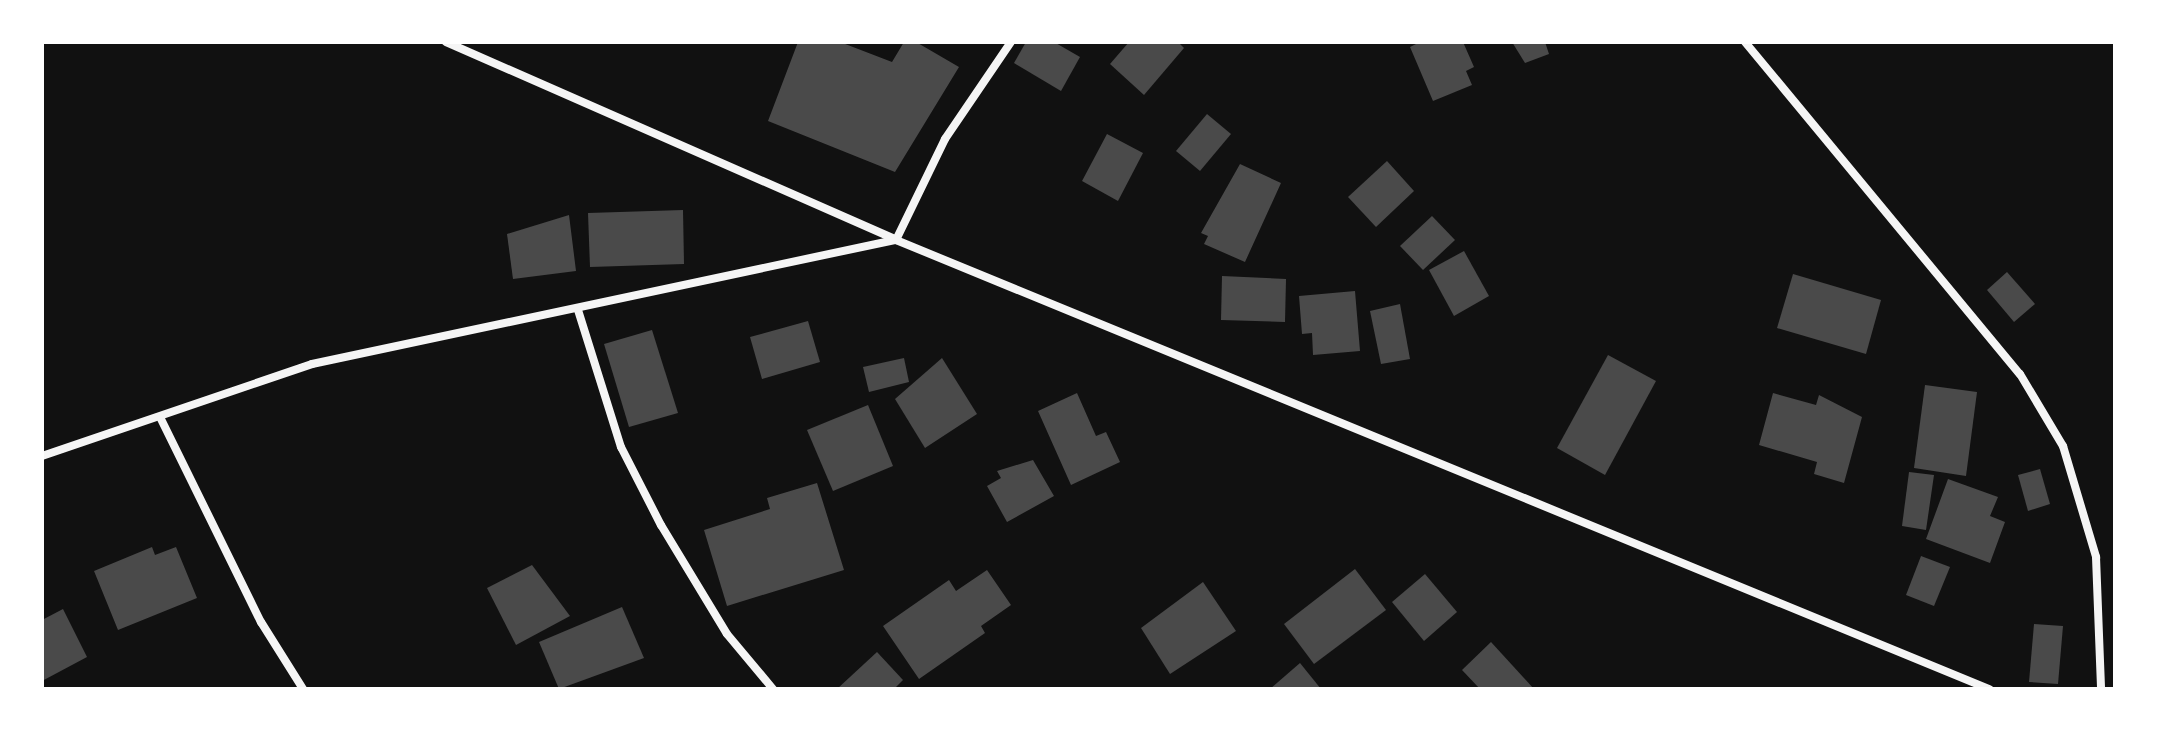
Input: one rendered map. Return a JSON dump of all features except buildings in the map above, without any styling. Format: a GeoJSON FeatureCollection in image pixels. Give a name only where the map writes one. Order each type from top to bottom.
{"type":"FeatureCollection","features":[{"type":"Feature","properties":{"kind":"street"},"geometry":{"type":"LineString","coordinates":[[446,42],[896,240],[1989,689]]}},
{"type":"Feature","properties":{"kind":"street"},"geometry":{"type":"LineString","coordinates":[[896,240],[945,139],[1011,42]]}},
{"type":"Feature","properties":{"kind":"street"},"geometry":{"type":"LineString","coordinates":[[1745,42],[2020,374],[2063,446],[2096,557],[2101,689]]}},
{"type":"Feature","properties":{"kind":"street"},"geometry":{"type":"LineString","coordinates":[[42,456],[312,364],[578,310],[896,240]]}},
{"type":"Feature","properties":{"kind":"street"},"geometry":{"type":"LineString","coordinates":[[578,310],[621,447],[661,525],[727,634],[773,689]]}},
{"type":"Feature","properties":{"kind":"street"},"geometry":{"type":"LineString","coordinates":[[160,417],[261,622],[303,689]]}}]}
